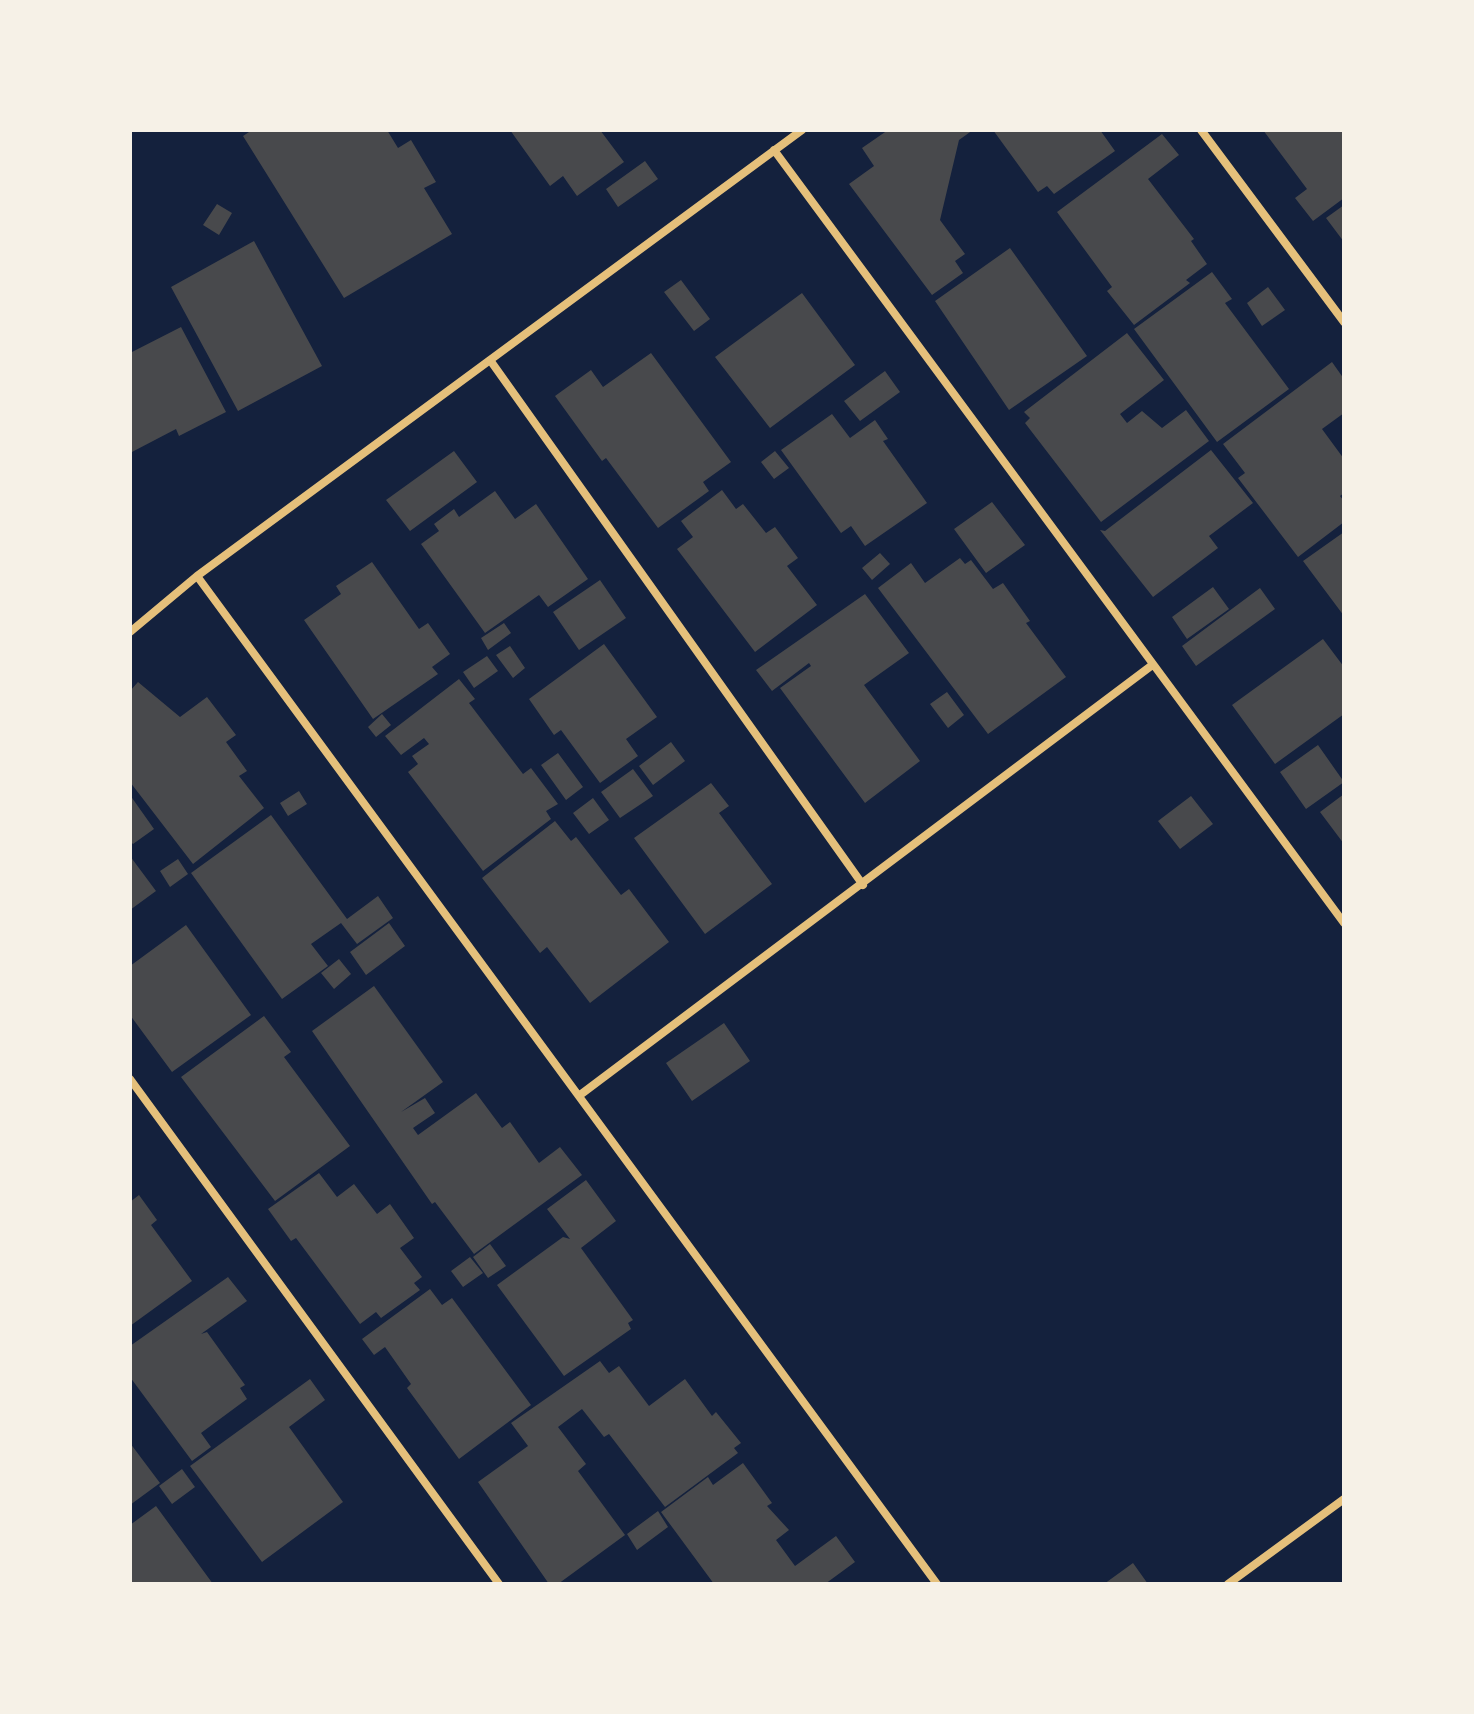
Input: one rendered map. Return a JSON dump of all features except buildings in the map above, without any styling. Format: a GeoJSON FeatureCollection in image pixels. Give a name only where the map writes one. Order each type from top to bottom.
{"type":"FeatureCollection","features":[{"type":"Feature","properties":{"kind":"street"},"geometry":{"type":"LineString","coordinates":[[130,632],[197,576],[802,130]]}},
{"type":"Feature","properties":{"kind":"street"},"geometry":{"type":"LineString","coordinates":[[1201,130],[1344,322]]}},
{"type":"Feature","properties":{"kind":"street"},"geometry":{"type":"LineString","coordinates":[[774,150],[1151,666],[1344,923]]}},
{"type":"Feature","properties":{"kind":"street"},"geometry":{"type":"LineString","coordinates":[[490,360],[863,885]]}},
{"type":"Feature","properties":{"kind":"street"},"geometry":{"type":"LineString","coordinates":[[197,576],[937,1584]]}},
{"type":"Feature","properties":{"kind":"street"},"geometry":{"type":"LineString","coordinates":[[580,1095],[1151,666]]}},
{"type":"Feature","properties":{"kind":"street"},"geometry":{"type":"LineString","coordinates":[[130,1079],[499,1584]]}},
{"type":"Feature","properties":{"kind":"street"},"geometry":{"type":"LineString","coordinates":[[1228,1584],[1344,1499]]}}]}
